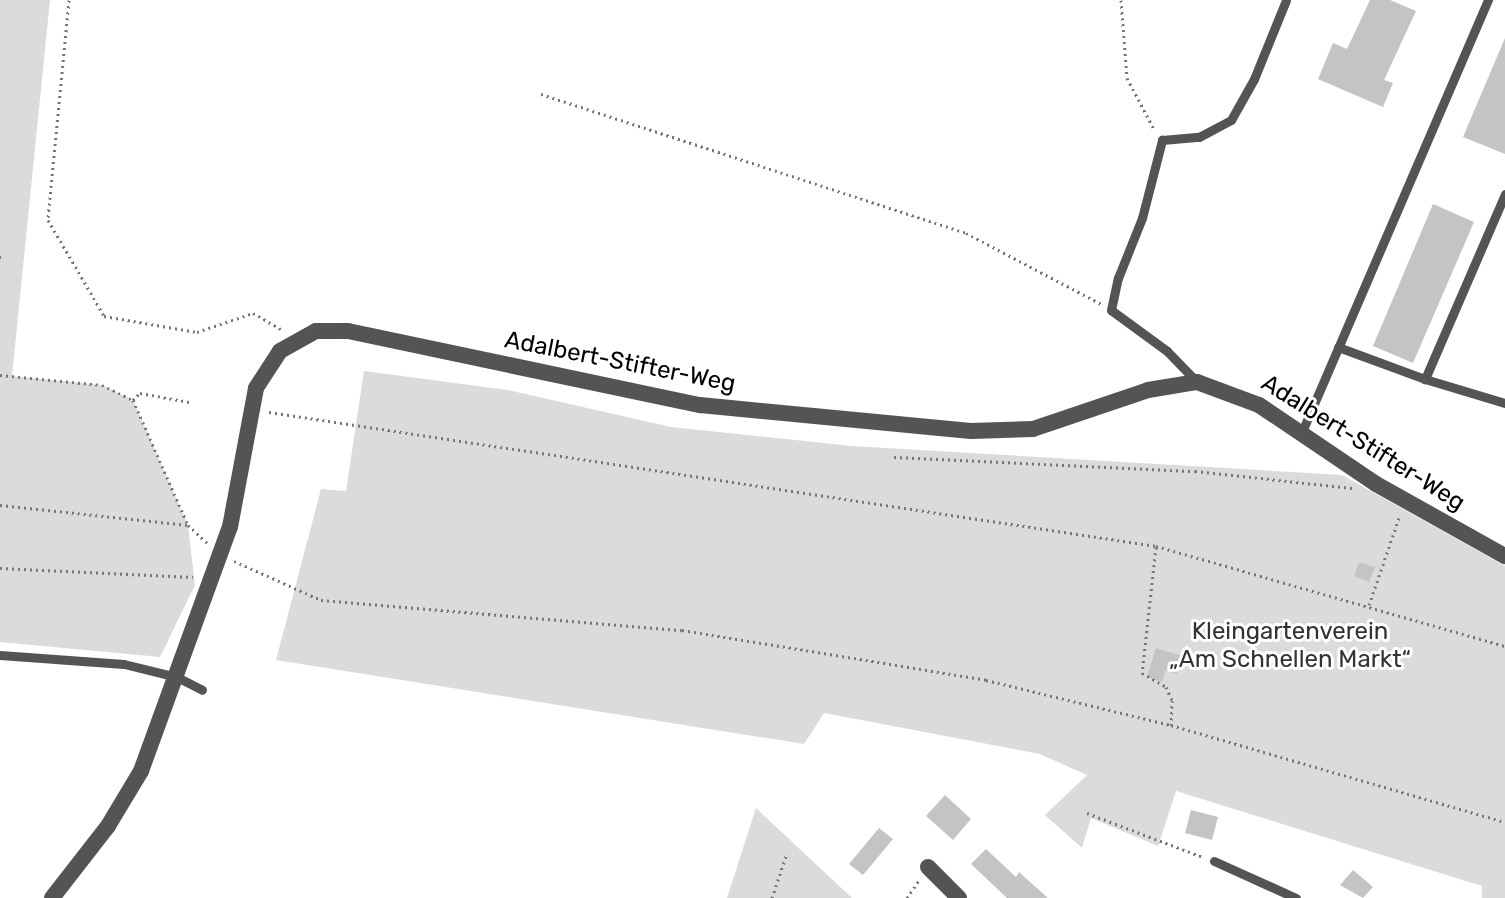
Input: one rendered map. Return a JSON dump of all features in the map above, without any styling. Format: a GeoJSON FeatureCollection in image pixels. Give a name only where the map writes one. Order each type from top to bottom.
{"type":"FeatureCollection","features":[{"type":"Feature","properties":{"kind":"street","name":"Adalbert-Stifter-Weg"},"geometry":{"type":"LineString","coordinates":[[52,898],[108,826],[141,771],[213,578],[216,552],[236,501],[250,409],[266,367],[298,339],[316,331],[348,331],[700,405],[971,431],[1033,429],[1148,390],[1197,382],[1248,400],[1376,484],[1505,556]]}},
{"type":"Feature","properties":{"kind":"street"},"geometry":{"type":"LineString","coordinates":[[928,867],[959,898]]}},
{"type":"Feature","properties":{"kind":"lane"},"geometry":{"type":"LineString","coordinates":[[1197,382],[1167,351],[1111,310],[1162,140],[1199,137],[1231,120],[1254,79],[1286,0]]}},
{"type":"Feature","properties":{"kind":"lane"},"geometry":{"type":"LineString","coordinates":[[1301,434],[1488,0]]}},
{"type":"Feature","properties":{"kind":"lane"},"geometry":{"type":"LineString","coordinates":[[1425,379],[1505,194]]}},
{"type":"Feature","properties":{"kind":"lane"},"geometry":{"type":"LineString","coordinates":[[1338,347],[1425,379],[1505,403]]}},
{"type":"Feature","properties":{"kind":"lane"},"geometry":{"type":"LineString","coordinates":[[0,655],[124,664],[177,677],[202,690]]}},
{"type":"Feature","properties":{"kind":"lane"},"geometry":{"type":"LineString","coordinates":[[1214,861],[1296,898]]}},
{"type":"Feature","properties":{"kind":"path"},"geometry":{"type":"LineString","coordinates":[[69,0],[48,220],[104,316],[197,332],[253,313],[298,339]]}},
{"type":"Feature","properties":{"kind":"path"},"geometry":{"type":"LineString","coordinates":[[1121,0],[1127,78],[1162,140]]}},
{"type":"Feature","properties":{"kind":"path"},"geometry":{"type":"LineString","coordinates":[[541,94],[966,233],[1111,310]]}},
{"type":"Feature","properties":{"kind":"path"},"geometry":{"type":"LineString","coordinates":[[0,375],[102,385],[133,400],[188,525],[216,552],[321,600],[682,630],[825,650],[986,680],[1171,725],[1505,822]]}},
{"type":"Feature","properties":{"kind":"path"},"geometry":{"type":"LineString","coordinates":[[133,400],[140,393],[189,402]]}},
{"type":"Feature","properties":{"kind":"path"},"geometry":{"type":"LineString","coordinates":[[250,409],[1156,546],[1505,646]]}},
{"type":"Feature","properties":{"kind":"path"},"geometry":{"type":"LineString","coordinates":[[894,457],[1277,477],[1344,489],[1376,484]]}},
{"type":"Feature","properties":{"kind":"path"},"geometry":{"type":"LineString","coordinates":[[0,505],[188,525]]}},
{"type":"Feature","properties":{"kind":"path"},"geometry":{"type":"LineString","coordinates":[[1369,605],[1399,515]]}},
{"type":"Feature","properties":{"kind":"path"},"geometry":{"type":"LineString","coordinates":[[1156,546],[1142,673],[1166,687],[1172,700],[1171,725]]}},
{"type":"Feature","properties":{"kind":"path"},"geometry":{"type":"LineString","coordinates":[[0,568],[213,578]]}},
{"type":"Feature","properties":{"kind":"path"},"geometry":{"type":"LineString","coordinates":[[1087,813],[1214,861]]}},
{"type":"Feature","properties":{"kind":"path"},"geometry":{"type":"LineString","coordinates":[[772,898],[787,853]]}},
{"type":"Feature","properties":{"kind":"path"},"geometry":{"type":"LineString","coordinates":[[907,898],[928,867]]}},
{"type":"Feature","properties":{"kind":"green space"},"geometry":{"type":"Polygon","coordinates":[[[0,0],[50,0],[12,376],[102,385],[133,400],[188,525],[195,585],[160,657],[0,642],[0,0]]]}},
{"type":"Feature","properties":{"kind":"green space","name":"Kleingartenverein „Am Schnellen Markt“"},"geometry":{"type":"Polygon","coordinates":[[[364,371],[508,390],[671,427],[852,446],[1342,475],[1505,566],[1505,898],[1482,898],[1482,886],[1176,791],[1158,846],[1091,818],[1082,848],[1045,815],[1087,775],[1040,754],[824,713],[804,744],[276,660],[321,489],[346,491],[364,371]]]}},
{"type":"Feature","properties":{"kind":"green space"},"geometry":{"type":"Polygon","coordinates":[[[756,808],[852,898],[727,898],[756,808]]]}},
{"type":"Feature","properties":{"kind":"building"},"geometry":{"type":"Polygon","coordinates":[[[1370,0],[1390,0],[1416,11],[1384,80],[1393,83],[1383,107],[1318,79],[1333,43],[1347,49],[1370,0]]]}},
{"type":"Feature","properties":{"kind":"building"},"geometry":{"type":"Polygon","coordinates":[[[1505,38],[1505,154],[1463,137],[1505,38]]]}},
{"type":"Feature","properties":{"kind":"building"},"geometry":{"type":"Polygon","coordinates":[[[1433,204],[1474,222],[1413,363],[1373,346],[1433,204]]]}},
{"type":"Feature","properties":{"kind":"building"},"geometry":{"type":"Polygon","coordinates":[[[1359,562],[1375,567],[1369,582],[1354,576],[1359,562]]]}},
{"type":"Feature","properties":{"kind":"building"},"geometry":{"type":"Polygon","coordinates":[[[1156,648],[1182,656],[1177,674],[1166,670],[1162,682],[1147,677],[1156,648]]]}},
{"type":"Feature","properties":{"kind":"building"},"geometry":{"type":"Polygon","coordinates":[[[945,795],[971,819],[953,840],[926,816],[945,795]]]}},
{"type":"Feature","properties":{"kind":"building"},"geometry":{"type":"Polygon","coordinates":[[[1191,810],[1218,817],[1212,840],[1185,833],[1191,810]]]}},
{"type":"Feature","properties":{"kind":"building"},"geometry":{"type":"Polygon","coordinates":[[[879,828],[893,839],[863,875],[849,864],[879,828]]]}},
{"type":"Feature","properties":{"kind":"building"},"geometry":{"type":"Polygon","coordinates":[[[986,849],[1016,877],[1019,872],[1048,898],[1007,898],[971,864],[986,849]]]}},
{"type":"Feature","properties":{"kind":"building"},"geometry":{"type":"Polygon","coordinates":[[[1353,870],[1373,887],[1363,898],[1340,885],[1353,870]]]}}]}
